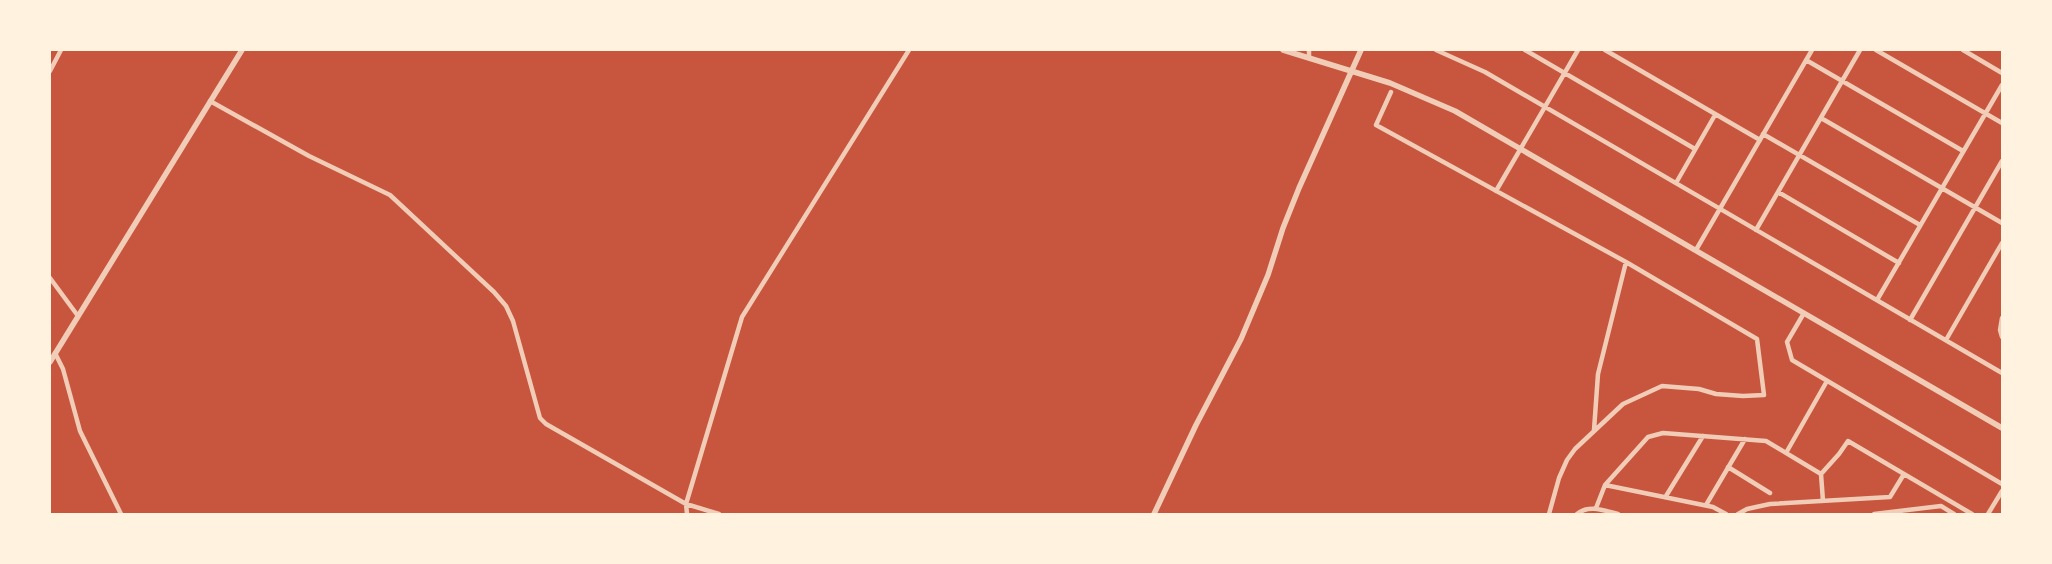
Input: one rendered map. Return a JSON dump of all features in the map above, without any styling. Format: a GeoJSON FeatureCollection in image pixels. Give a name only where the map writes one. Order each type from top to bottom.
{"type":"FeatureCollection","features":[{"type":"Feature","properties":{"kind":"street"},"geometry":{"type":"LineString","coordinates":[[50,71],[61,50]]}},
{"type":"Feature","properties":{"kind":"street"},"geometry":{"type":"LineString","coordinates":[[50,362],[242,50]]}},
{"type":"Feature","properties":{"kind":"street"},"geometry":{"type":"LineString","coordinates":[[687,514],[686,504],[742,317],[910,50]]}},
{"type":"Feature","properties":{"kind":"street"},"geometry":{"type":"LineString","coordinates":[[1283,50],[1390,83],[1455,111],[2002,428]]}},
{"type":"Feature","properties":{"kind":"street"},"geometry":{"type":"LineString","coordinates":[[1309,50],[1309,58]]}},
{"type":"Feature","properties":{"kind":"street"},"geometry":{"type":"LineString","coordinates":[[1154,514],[1196,425],[1241,339],[1268,275],[1283,228],[1299,188],[1361,50]]}},
{"type":"Feature","properties":{"kind":"street"},"geometry":{"type":"LineString","coordinates":[[1436,50],[1485,72],[2001,372]]}},
{"type":"Feature","properties":{"kind":"street"},"geometry":{"type":"LineString","coordinates":[[1525,50],[1695,149]]}},
{"type":"Feature","properties":{"kind":"street"},"geometry":{"type":"LineString","coordinates":[[1496,191],[1578,50]]}},
{"type":"Feature","properties":{"kind":"street"},"geometry":{"type":"LineString","coordinates":[[1605,50],[1760,140]]}},
{"type":"Feature","properties":{"kind":"street"},"geometry":{"type":"LineString","coordinates":[[1696,250],[1812,50]]}},
{"type":"Feature","properties":{"kind":"street"},"geometry":{"type":"LineString","coordinates":[[1756,230],[1860,50]]}},
{"type":"Feature","properties":{"kind":"street"},"geometry":{"type":"LineString","coordinates":[[1876,50],[2002,123]]}},
{"type":"Feature","properties":{"kind":"street"},"geometry":{"type":"LineString","coordinates":[[1963,50],[2002,72]]}},
{"type":"Feature","properties":{"kind":"street"},"geometry":{"type":"LineString","coordinates":[[1806,60],[1963,151]]}},
{"type":"Feature","properties":{"kind":"street"},"geometry":{"type":"LineString","coordinates":[[1877,300],[2002,84]]}},
{"type":"Feature","properties":{"kind":"street"},"geometry":{"type":"LineString","coordinates":[[1391,92],[1376,125],[1626,262],[1757,339],[1764,395],[1716,394],[1699,389],[1662,386],[1623,404],[1602,425],[1594,430],[1567,460],[1559,478],[1549,514]]}},
{"type":"Feature","properties":{"kind":"street"},"geometry":{"type":"LineString","coordinates":[[210,100],[309,156],[390,195],[494,292],[506,306],[513,321],[540,418],[546,424],[686,504],[719,514]]}},
{"type":"Feature","properties":{"kind":"street"},"geometry":{"type":"LineString","coordinates":[[1676,183],[1715,114]]}},
{"type":"Feature","properties":{"kind":"street"},"geometry":{"type":"LineString","coordinates":[[1821,118],[2002,223]]}},
{"type":"Feature","properties":{"kind":"street"},"geometry":{"type":"LineString","coordinates":[[1764,134],[1920,225]]}},
{"type":"Feature","properties":{"kind":"street"},"geometry":{"type":"LineString","coordinates":[[1910,320],[2002,162]]}},
{"type":"Feature","properties":{"kind":"street"},"geometry":{"type":"LineString","coordinates":[[1778,192],[1899,263]]}},
{"type":"Feature","properties":{"kind":"street"},"geometry":{"type":"LineString","coordinates":[[1946,340],[2002,243]]}},
{"type":"Feature","properties":{"kind":"street"},"geometry":{"type":"LineString","coordinates":[[1594,430],[1598,374],[1626,262]]}},
{"type":"Feature","properties":{"kind":"street"},"geometry":{"type":"LineString","coordinates":[[50,278],[78,316]]}},
{"type":"Feature","properties":{"kind":"street"},"geometry":{"type":"LineString","coordinates":[[1804,313],[1787,342],[1792,360],[2002,484]]}},
{"type":"Feature","properties":{"kind":"street"},"geometry":{"type":"LineString","coordinates":[[2002,318],[2000,330],[2002,337]]}},
{"type":"Feature","properties":{"kind":"street"},"geometry":{"type":"LineString","coordinates":[[56,353],[63,369],[80,431],[121,514]]}},
{"type":"Feature","properties":{"kind":"street"},"geometry":{"type":"LineString","coordinates":[[1786,453],[1827,381]]}},
{"type":"Feature","properties":{"kind":"street"},"geometry":{"type":"LineString","coordinates":[[1596,508],[1605,485],[1648,437],[1664,433],[1766,441],[1821,474]]}},
{"type":"Feature","properties":{"kind":"street"},"geometry":{"type":"LineString","coordinates":[[1666,496],[1704,436]]}},
{"type":"Feature","properties":{"kind":"street"},"geometry":{"type":"LineString","coordinates":[[1706,505],[1745,439]]}},
{"type":"Feature","properties":{"kind":"street"},"geometry":{"type":"LineString","coordinates":[[1823,501],[1821,474],[1836,459],[1848,441],[1972,514]]}},
{"type":"Feature","properties":{"kind":"street"},"geometry":{"type":"LineString","coordinates":[[1728,468],[1770,492]]}},
{"type":"Feature","properties":{"kind":"street"},"geometry":{"type":"LineString","coordinates":[[1738,514],[1747,509],[1770,504],[1890,497],[1904,474]]}},
{"type":"Feature","properties":{"kind":"street"},"geometry":{"type":"LineString","coordinates":[[1605,485],[1713,506],[1726,514]]}},
{"type":"Feature","properties":{"kind":"street"},"geometry":{"type":"LineString","coordinates":[[1988,514],[2002,491]]}},
{"type":"Feature","properties":{"kind":"street"},"geometry":{"type":"LineString","coordinates":[[1874,514],[1940,506],[1954,514]]}},
{"type":"Feature","properties":{"kind":"street"},"geometry":{"type":"LineString","coordinates":[[1577,514],[1596,508],[1618,514]]}}]}
